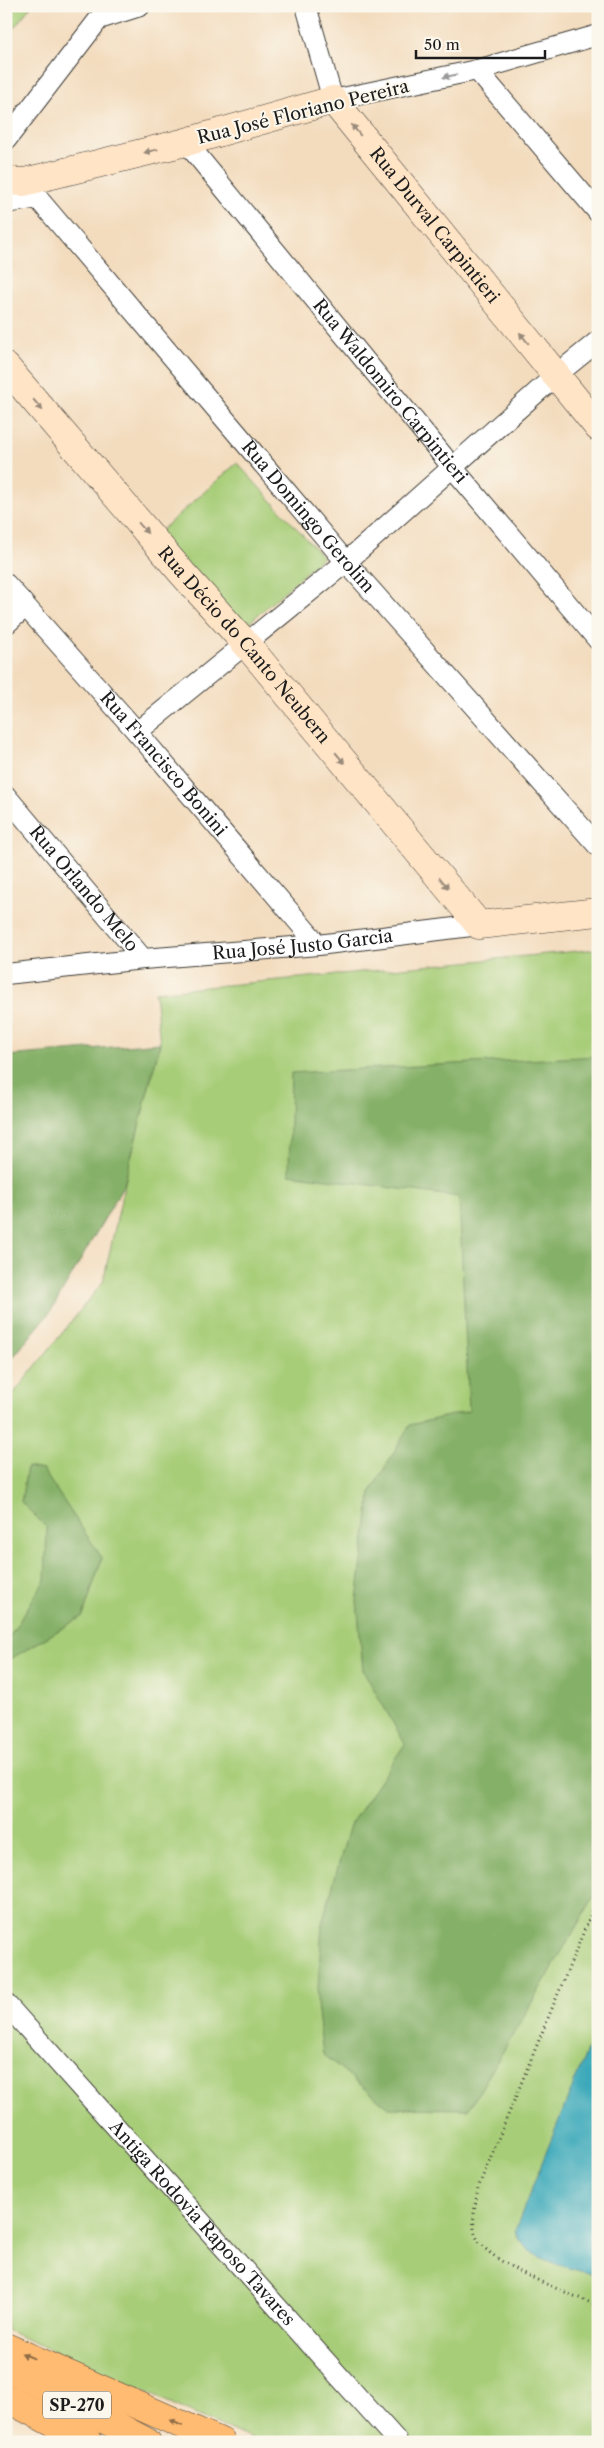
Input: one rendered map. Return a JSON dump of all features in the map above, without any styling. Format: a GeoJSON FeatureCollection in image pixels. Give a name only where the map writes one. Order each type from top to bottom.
{"type":"FeatureCollection","features":[{"type":"Feature","properties":{"kind":"highway"},"geometry":{"type":"LineString","coordinates":[[6,2347],[221,2442]]}},
{"type":"Feature","properties":{"kind":"highway","name":"SP-270"},"geometry":{"type":"LineString","coordinates":[[6,2367],[147,2442]]}},
{"type":"Feature","properties":{"kind":"highway","name":"SP-270"},"geometry":{"type":"LineString","coordinates":[[6,2398],[89,2442]]}},
{"type":"Feature","properties":{"kind":"street"},"geometry":{"type":"LineString","coordinates":[[6,140],[99,19],[140,6]]}},
{"type":"Feature","properties":{"kind":"street","name":"Rua Durval Carpintieri"},"geometry":{"type":"LineString","coordinates":[[306,6],[333,100],[598,427]]}},
{"type":"Feature","properties":{"kind":"street","name":"Rua José Floriano Pereira"},"geometry":{"type":"LineString","coordinates":[[23,187],[333,100],[477,70],[598,35]]}},
{"type":"Feature","properties":{"kind":"street"},"geometry":{"type":"LineString","coordinates":[[477,70],[598,212]]}},
{"type":"Feature","properties":{"kind":"street","name":"Rua Waldomiro Carpintieri"},"geometry":{"type":"LineString","coordinates":[[186,142],[453,468],[598,640]]}},
{"type":"Feature","properties":{"kind":"street"},"geometry":{"type":"LineString","coordinates":[[6,204],[23,187]]}},
{"type":"Feature","properties":{"kind":"street","name":"Rua Domingo Gerolim"},"geometry":{"type":"LineString","coordinates":[[23,187],[346,562],[598,846]]}},
{"type":"Feature","properties":{"kind":"street"},"geometry":{"type":"LineString","coordinates":[[137,732],[346,562],[555,376],[598,341]]}},
{"type":"Feature","properties":{"kind":"street","name":"Rua Décio do Canto Neubern"},"geometry":{"type":"LineString","coordinates":[[6,367],[176,567],[246,645],[479,925]]}},
{"type":"Feature","properties":{"kind":"street","name":"Rua Francisco Bonini"},"geometry":{"type":"LineString","coordinates":[[6,584],[137,732],[318,945]]}},
{"type":"Feature","properties":{"kind":"street"},"geometry":{"type":"LineString","coordinates":[[6,624],[26,607]]}},
{"type":"Feature","properties":{"kind":"street","name":"Rua Orlando Melo"},"geometry":{"type":"LineString","coordinates":[[6,796],[143,959]]}},
{"type":"Feature","properties":{"kind":"street","name":"Rua José Justo Garcia"},"geometry":{"type":"LineString","coordinates":[[6,974],[143,959],[318,945],[598,912]]}},
{"type":"Feature","properties":{"kind":"street","name":"Antiga Rodovia Raposo Tavares"},"geometry":{"type":"LineString","coordinates":[[6,2004],[397,2440]]}},
{"type":"Feature","properties":{"kind":"path"},"geometry":{"type":"LineString","coordinates":[[598,1897],[478,2188],[473,2220],[477,2239],[499,2261],[598,2306]]}},
{"type":"Feature","properties":{"kind":"green space"},"geometry":{"type":"Polygon","coordinates":[[[6,6],[31,6],[6,38],[6,6]]]}},
{"type":"Feature","properties":{"kind":"green space"},"geometry":{"type":"Polygon","coordinates":[[[237,463],[323,557],[242,629],[157,534],[237,463]]]}},
{"type":"Feature","properties":{"kind":"green space"},"geometry":{"type":"Polygon","coordinates":[[[598,949],[598,2442],[258,2442],[6,2330],[6,1403],[103,1282],[128,1169],[160,1043],[155,992],[598,949]]]}},
{"type":"Feature","properties":{"kind":"green space"},"geometry":{"type":"Polygon","coordinates":[[[160,1043],[124,1185],[51,1311],[6,1366],[6,1056],[160,1043]]]}},
{"type":"Feature","properties":{"kind":"green space"},"geometry":{"type":"Polygon","coordinates":[[[598,1056],[598,1890],[469,2109],[389,2108],[323,2054],[317,2004],[322,1923],[350,1825],[405,1744],[363,1670],[357,1600],[371,1491],[410,1425],[469,1411],[459,1197],[289,1174],[291,1073],[598,1056]]]}},
{"type":"Feature","properties":{"kind":"green space"},"geometry":{"type":"Polygon","coordinates":[[[27,1467],[43,1470],[102,1558],[83,1616],[7,1661],[11,1698],[6,1704],[6,1633],[10,1636],[45,1580],[47,1528],[21,1502],[27,1467]]]}},
{"type":"Feature","properties":{"kind":"water"},"geometry":{"type":"Polygon","coordinates":[[[598,2023],[598,2276],[562,2266],[537,2256],[519,2240],[515,2230],[598,2023]]]}}]}
